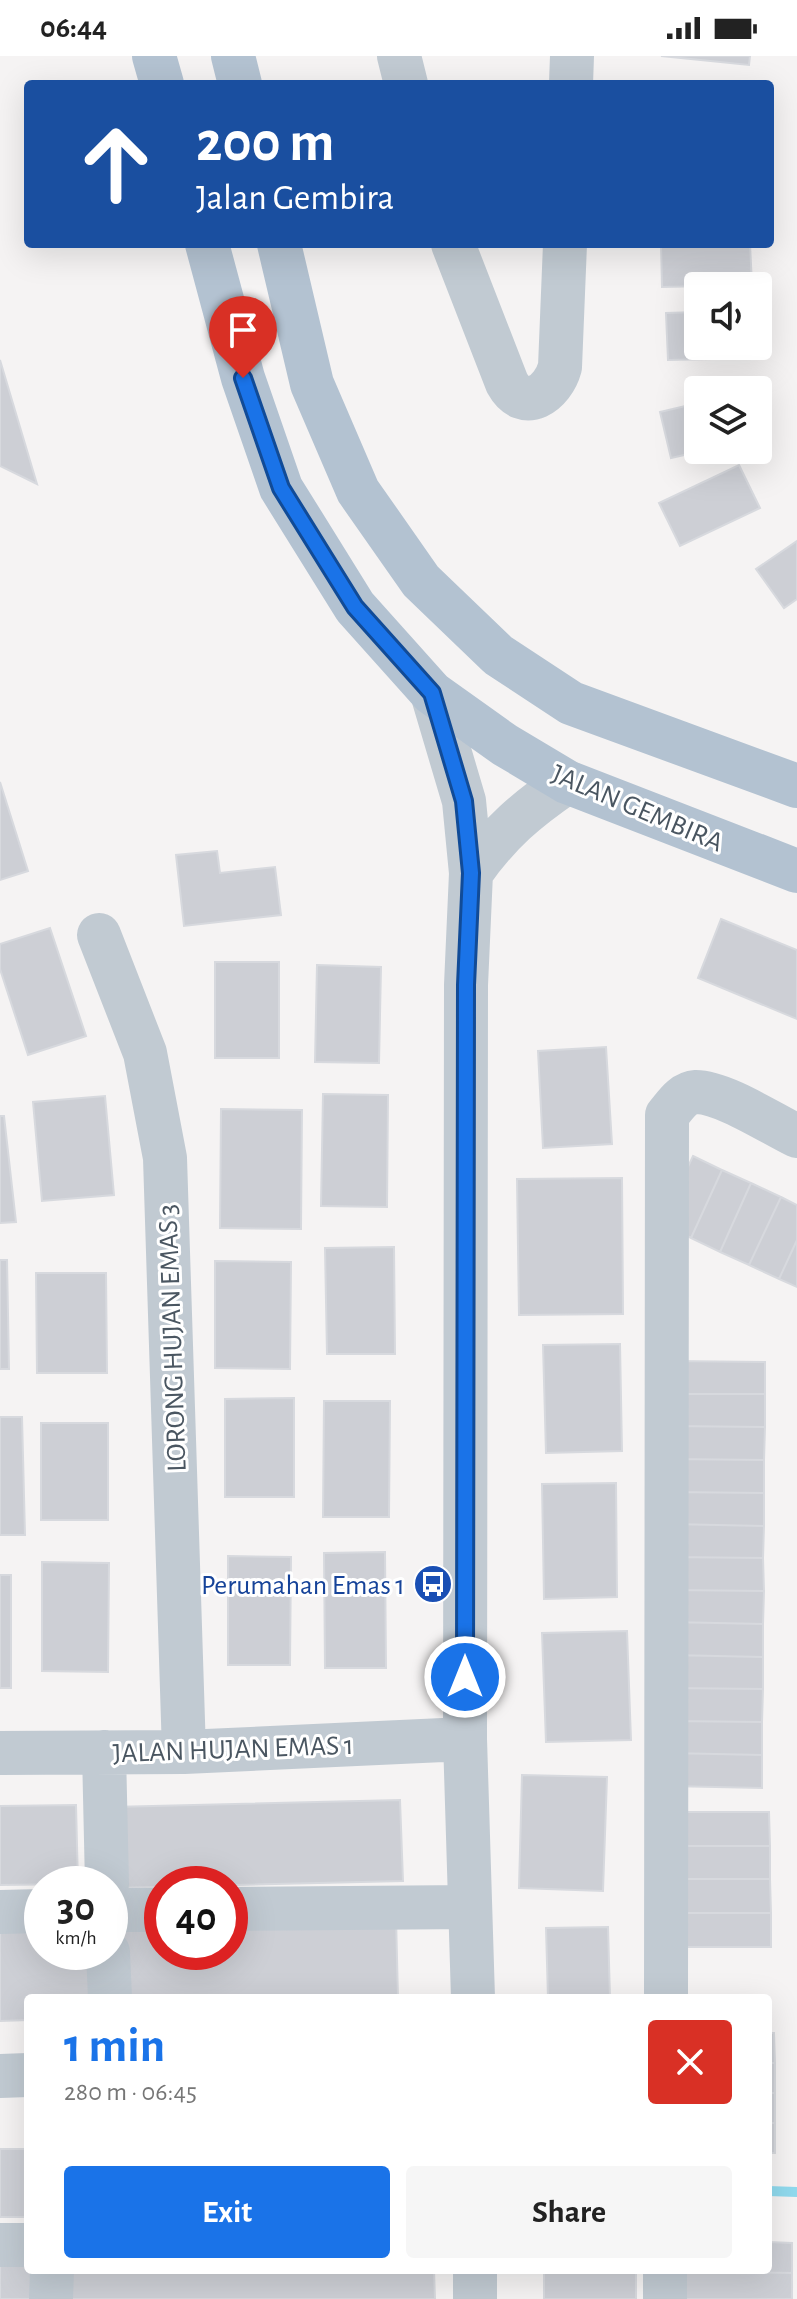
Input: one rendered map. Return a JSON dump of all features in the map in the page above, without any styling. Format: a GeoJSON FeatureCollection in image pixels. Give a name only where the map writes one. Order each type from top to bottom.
{"type":"FeatureCollection","features":[{"type":"Feature","properties":{"kind":"main road"},"geometry":{"type":"LineString","coordinates":[[154,56],[161,80]]}},
{"type":"Feature","properties":{"kind":"main road"},"geometry":{"type":"LineString","coordinates":[[233,56],[239,80]]}},
{"type":"Feature","properties":{"kind":"main road","name":"JALAN GEMBIRA"},"geometry":{"type":"LineString","coordinates":[[208,248],[243,378],[281,488],[355,607],[432,693],[505,745],[567,782],[797,871]]}},
{"type":"Feature","properties":{"kind":"main road"},"geometry":{"type":"LineString","coordinates":[[280,248],[312,384],[358,491],[421,581],[498,655],[571,703],[797,786]]}},
{"type":"Feature","properties":{"kind":"street"},"geometry":{"type":"LineString","coordinates":[[399,56],[405,80]]}},
{"type":"Feature","properties":{"kind":"street"},"geometry":{"type":"LineString","coordinates":[[571,80],[572,56]]}},
{"type":"Feature","properties":{"kind":"street"},"geometry":{"type":"LineString","coordinates":[[455,248],[507,383],[515,394],[531,399],[546,394],[556,382],[560,367],[565,248]]}},
{"type":"Feature","properties":{"kind":"street"},"geometry":{"type":"LineString","coordinates":[[432,693],[464,801],[471,873],[466,985],[465,1739],[473,1994]]}},
{"type":"Feature","properties":{"kind":"street"},"geometry":{"type":"LineString","coordinates":[[471,873],[497,836],[524,811],[567,782]]}},
{"type":"Feature","properties":{"kind":"street","name":"LORONG HUJAN EMAS 3"},"geometry":{"type":"LineString","coordinates":[[99,935],[145,1053],[165,1158],[184,1752]]}},
{"type":"Feature","properties":{"kind":"street"},"geometry":{"type":"LineString","coordinates":[[666,1994],[667,1115],[681,1098],[696,1092],[719,1098],[797,1136]]}},
{"type":"Feature","properties":{"kind":"street","name":"JALAN HUJAN EMAS 1"},"geometry":{"type":"LineString","coordinates":[[0,1753],[184,1752],[465,1739]]}},
{"type":"Feature","properties":{"kind":"street"},"geometry":{"type":"LineString","coordinates":[[104,1752],[107,1866]]}},
{"type":"Feature","properties":{"kind":"street"},"geometry":{"type":"LineString","coordinates":[[248,1909],[470,1907]]}},
{"type":"Feature","properties":{"kind":"street"},"geometry":{"type":"LineString","coordinates":[[0,1912],[24,1911]]}},
{"type":"Feature","properties":{"kind":"street"},"geometry":{"type":"LineString","coordinates":[[109,1970],[110,1994]]}},
{"type":"Feature","properties":{"kind":"street"},"geometry":{"type":"LineString","coordinates":[[0,2076],[24,2075]]}},
{"type":"Feature","properties":{"kind":"street"},"geometry":{"type":"LineString","coordinates":[[0,2245],[24,2245]]}},
{"type":"Feature","properties":{"kind":"street"},"geometry":{"type":"LineString","coordinates":[[51,2299],[52,2274]]}},
{"type":"Feature","properties":{"kind":"street"},"geometry":{"type":"LineString","coordinates":[[475,2274],[475,2299]]}},
{"type":"Feature","properties":{"kind":"street"},"geometry":{"type":"LineString","coordinates":[[665,2274],[665,2299]]}},
{"type":"Feature","properties":{"kind":"building"},"geometry":{"type":"Polygon","coordinates":[[[661,56],[750,56],[749,65],[661,56]]]}},
{"type":"Feature","properties":{"kind":"building"},"geometry":{"type":"Polygon","coordinates":[[[661,248],[750,248],[751,272],[684,272],[684,287],[662,287],[661,248]]]}},
{"type":"Feature","properties":{"kind":"building"},"geometry":{"type":"Polygon","coordinates":[[[684,312],[684,360],[668,360],[666,313],[684,312]]]}},
{"type":"Feature","properties":{"kind":"building"},"geometry":{"type":"Polygon","coordinates":[[[0,360],[37,484],[0,466],[0,360]]]}},
{"type":"Feature","properties":{"kind":"building"},"geometry":{"type":"Polygon","coordinates":[[[684,406],[684,455],[671,458],[660,412],[684,406]]]}},
{"type":"Feature","properties":{"kind":"building"},"geometry":{"type":"Polygon","coordinates":[[[739,465],[760,508],[680,546],[659,503],[739,465]]]}},
{"type":"Feature","properties":{"kind":"building"},"geometry":{"type":"Polygon","coordinates":[[[797,541],[797,599],[784,608],[756,569],[797,541]]]}},
{"type":"Feature","properties":{"kind":"building"},"geometry":{"type":"Polygon","coordinates":[[[0,782],[28,871],[0,880],[0,782]]]}},
{"type":"Feature","properties":{"kind":"building"},"geometry":{"type":"Polygon","coordinates":[[[217,851],[220,873],[275,867],[281,915],[184,926],[176,855],[217,851]]]}},
{"type":"Feature","properties":{"kind":"building"},"geometry":{"type":"Polygon","coordinates":[[[721,919],[797,950],[797,1019],[698,978],[721,919]]]}},
{"type":"Feature","properties":{"kind":"building"},"geometry":{"type":"Polygon","coordinates":[[[50,928],[86,1036],[28,1055],[0,969],[0,944],[50,928]]]}},
{"type":"Feature","properties":{"kind":"building"},"geometry":{"type":"Polygon","coordinates":[[[215,962],[279,962],[279,1058],[215,1058],[215,962]]]}},
{"type":"Feature","properties":{"kind":"building"},"geometry":{"type":"Polygon","coordinates":[[[317,965],[381,967],[379,1063],[315,1062],[317,965]]]}},
{"type":"Feature","properties":{"kind":"building"},"geometry":{"type":"Polygon","coordinates":[[[606,1047],[612,1144],[543,1148],[538,1051],[606,1047]]]}},
{"type":"Feature","properties":{"kind":"building"},"geometry":{"type":"Polygon","coordinates":[[[323,1094],[388,1095],[387,1207],[321,1206],[323,1094]]]}},
{"type":"Feature","properties":{"kind":"building"},"geometry":{"type":"Polygon","coordinates":[[[105,1096],[114,1195],[42,1201],[33,1102],[105,1096]]]}},
{"type":"Feature","properties":{"kind":"building"},"geometry":{"type":"Polygon","coordinates":[[[221,1109],[302,1110],[301,1229],[220,1228],[221,1109]]]}},
{"type":"Feature","properties":{"kind":"building"},"geometry":{"type":"Polygon","coordinates":[[[0,1116],[4,1116],[16,1222],[0,1223],[0,1116]]]}},
{"type":"Feature","properties":{"kind":"building"},"geometry":{"type":"Polygon","coordinates":[[[693,1156],[722,1170],[691,1238],[661,1224],[693,1156]]]}},
{"type":"Feature","properties":{"kind":"building"},"geometry":{"type":"Polygon","coordinates":[[[722,1170],[751,1183],[720,1252],[691,1238],[722,1170]]]}},
{"type":"Feature","properties":{"kind":"building"},"geometry":{"type":"Polygon","coordinates":[[[622,1178],[623,1314],[519,1315],[517,1179],[622,1178]]]}},
{"type":"Feature","properties":{"kind":"building"},"geometry":{"type":"Polygon","coordinates":[[[751,1183],[781,1197],[749,1265],[720,1252],[751,1183]]]}},
{"type":"Feature","properties":{"kind":"building"},"geometry":{"type":"Polygon","coordinates":[[[781,1197],[797,1205],[797,1240],[779,1279],[749,1265],[781,1197]]]}},
{"type":"Feature","properties":{"kind":"building"},"geometry":{"type":"Polygon","coordinates":[[[797,1240],[797,1287],[779,1279],[797,1240]]]}},
{"type":"Feature","properties":{"kind":"building"},"geometry":{"type":"Polygon","coordinates":[[[394,1247],[395,1354],[327,1354],[325,1248],[394,1247]]]}},
{"type":"Feature","properties":{"kind":"building"},"geometry":{"type":"Polygon","coordinates":[[[0,1260],[7,1260],[9,1369],[0,1369],[0,1260]]]}},
{"type":"Feature","properties":{"kind":"building"},"geometry":{"type":"Polygon","coordinates":[[[215,1261],[291,1262],[290,1369],[215,1368],[215,1261]]]}},
{"type":"Feature","properties":{"kind":"building"},"geometry":{"type":"Polygon","coordinates":[[[36,1273],[106,1273],[107,1373],[37,1373],[36,1273]]]}},
{"type":"Feature","properties":{"kind":"building"},"geometry":{"type":"Polygon","coordinates":[[[620,1344],[622,1451],[546,1453],[543,1345],[620,1344]]]}},
{"type":"Feature","properties":{"kind":"building"},"geometry":{"type":"Polygon","coordinates":[[[672,1361],[765,1362],[765,1394],[672,1394],[672,1361]]]}},
{"type":"Feature","properties":{"kind":"building"},"geometry":{"type":"Polygon","coordinates":[[[672,1394],[765,1394],[765,1427],[671,1426],[672,1394]]]}},
{"type":"Feature","properties":{"kind":"building"},"geometry":{"type":"Polygon","coordinates":[[[294,1398],[294,1497],[225,1497],[225,1399],[294,1398]]]}},
{"type":"Feature","properties":{"kind":"building"},"geometry":{"type":"Polygon","coordinates":[[[324,1401],[390,1401],[389,1517],[323,1517],[324,1401]]]}},
{"type":"Feature","properties":{"kind":"building"},"geometry":{"type":"Polygon","coordinates":[[[0,1417],[22,1417],[25,1535],[0,1535],[0,1417]]]}},
{"type":"Feature","properties":{"kind":"building"},"geometry":{"type":"Polygon","coordinates":[[[41,1423],[108,1423],[108,1520],[41,1520],[41,1423]]]}},
{"type":"Feature","properties":{"kind":"building"},"geometry":{"type":"Polygon","coordinates":[[[671,1426],[765,1427],[764,1460],[671,1459],[671,1426]]]}},
{"type":"Feature","properties":{"kind":"building"},"geometry":{"type":"Polygon","coordinates":[[[671,1459],[764,1460],[764,1493],[671,1492],[671,1459]]]}},
{"type":"Feature","properties":{"kind":"building"},"geometry":{"type":"Polygon","coordinates":[[[616,1483],[617,1597],[544,1599],[542,1484],[616,1483]]]}},
{"type":"Feature","properties":{"kind":"building"},"geometry":{"type":"Polygon","coordinates":[[[671,1492],[764,1493],[764,1526],[671,1524],[671,1492]]]}},
{"type":"Feature","properties":{"kind":"building"},"geometry":{"type":"Polygon","coordinates":[[[671,1524],[764,1526],[763,1558],[671,1557],[671,1524]]]}},
{"type":"Feature","properties":{"kind":"building"},"geometry":{"type":"Polygon","coordinates":[[[385,1552],[386,1668],[325,1668],[324,1553],[385,1552]]]}},
{"type":"Feature","properties":{"kind":"building"},"geometry":{"type":"Polygon","coordinates":[[[228,1556],[291,1557],[290,1665],[228,1665],[228,1556]]]}},
{"type":"Feature","properties":{"kind":"building"},"geometry":{"type":"Polygon","coordinates":[[[671,1557],[763,1558],[764,1591],[670,1590],[671,1557]]]}},
{"type":"Feature","properties":{"kind":"building"},"geometry":{"type":"Polygon","coordinates":[[[42,1562],[109,1563],[108,1672],[42,1671],[42,1562]]]}},
{"type":"Feature","properties":{"kind":"building"},"geometry":{"type":"Polygon","coordinates":[[[0,1575],[11,1575],[11,1688],[0,1688],[0,1575]]]}},
{"type":"Feature","properties":{"kind":"building"},"geometry":{"type":"Polygon","coordinates":[[[670,1590],[764,1591],[763,1624],[670,1622],[670,1590]]]}},
{"type":"Feature","properties":{"kind":"building"},"geometry":{"type":"Polygon","coordinates":[[[670,1622],[763,1624],[763,1657],[670,1655],[670,1622]]]}},
{"type":"Feature","properties":{"kind":"building"},"geometry":{"type":"Polygon","coordinates":[[[627,1631],[631,1740],[546,1742],[542,1633],[627,1631]]]}},
{"type":"Feature","properties":{"kind":"building"},"geometry":{"type":"Polygon","coordinates":[[[670,1655],[763,1657],[763,1689],[669,1688],[670,1655]]]}},
{"type":"Feature","properties":{"kind":"building"},"geometry":{"type":"Polygon","coordinates":[[[669,1688],[763,1689],[762,1722],[669,1721],[669,1688]]]}},
{"type":"Feature","properties":{"kind":"building"},"geometry":{"type":"Polygon","coordinates":[[[669,1721],[762,1722],[762,1755],[669,1753],[669,1721]]]}},
{"type":"Feature","properties":{"kind":"building"},"geometry":{"type":"Polygon","coordinates":[[[669,1753],[762,1755],[762,1788],[669,1786],[669,1753]]]}},
{"type":"Feature","properties":{"kind":"building"},"geometry":{"type":"Polygon","coordinates":[[[522,1775],[607,1777],[603,1891],[519,1888],[522,1775]]]}},
{"type":"Feature","properties":{"kind":"building"},"geometry":{"type":"Polygon","coordinates":[[[400,1800],[403,1881],[248,1885],[248,1866],[144,1866],[144,1887],[128,1888],[128,1866],[113,1866],[112,1807],[400,1800]]]}},
{"type":"Feature","properties":{"kind":"building"},"geometry":{"type":"Polygon","coordinates":[[[76,1805],[78,1866],[24,1866],[24,1885],[0,1885],[0,1806],[76,1805]]]}},
{"type":"Feature","properties":{"kind":"building"},"geometry":{"type":"Polygon","coordinates":[[[679,1812],[769,1812],[770,1846],[680,1846],[679,1812]]]}},
{"type":"Feature","properties":{"kind":"building"},"geometry":{"type":"Polygon","coordinates":[[[680,1846],[770,1846],[770,1879],[680,1879],[680,1846]]]}},
{"type":"Feature","properties":{"kind":"building"},"geometry":{"type":"Polygon","coordinates":[[[680,1879],[770,1879],[771,1913],[680,1913],[680,1879]]]}},
{"type":"Feature","properties":{"kind":"building"},"geometry":{"type":"Polygon","coordinates":[[[680,1913],[771,1913],[771,1947],[680,1947],[680,1913]]]}},
{"type":"Feature","properties":{"kind":"building"},"geometry":{"type":"Polygon","coordinates":[[[396,1917],[398,1994],[117,1994],[116,1970],[128,1970],[128,1923],[144,1923],[144,1970],[248,1970],[248,1921],[396,1917]]]}},
{"type":"Feature","properties":{"kind":"building"},"geometry":{"type":"Polygon","coordinates":[[[24,1923],[24,1970],[94,1970],[95,1994],[24,1994],[24,2020],[0,2021],[0,1924],[24,1923]]]}},
{"type":"Feature","properties":{"kind":"building"},"geometry":{"type":"Polygon","coordinates":[[[608,1927],[610,1994],[548,1994],[546,1928],[608,1927]]]}},
{"type":"Feature","properties":{"kind":"building"},"geometry":{"type":"Polygon","coordinates":[[[772,2033],[774,2033],[775,2063],[772,2063],[772,2033]]]}},
{"type":"Feature","properties":{"kind":"building"},"geometry":{"type":"Polygon","coordinates":[[[772,2063],[775,2063],[775,2093],[772,2093],[772,2063]]]}},
{"type":"Feature","properties":{"kind":"building"},"geometry":{"type":"Polygon","coordinates":[[[772,2093],[775,2093],[775,2123],[772,2123],[772,2093]]]}},
{"type":"Feature","properties":{"kind":"building"},"geometry":{"type":"Polygon","coordinates":[[[772,2123],[775,2123],[775,2153],[772,2153],[772,2123]]]}},
{"type":"Feature","properties":{"kind":"building"},"geometry":{"type":"Polygon","coordinates":[[[0,2149],[24,2149],[24,2217],[0,2217],[0,2149]]]}},
{"type":"Feature","properties":{"kind":"building"},"geometry":{"type":"Polygon","coordinates":[[[772,2242],[792,2243],[792,2273],[772,2273],[772,2242]]]}},
{"type":"Feature","properties":{"kind":"building"},"geometry":{"type":"Polygon","coordinates":[[[0,2258],[24,2258],[24,2274],[35,2274],[35,2299],[0,2299],[0,2258]]]}},
{"type":"Feature","properties":{"kind":"building"},"geometry":{"type":"Polygon","coordinates":[[[792,2273],[792,2299],[683,2299],[683,2274],[792,2273]]]}},
{"type":"Feature","properties":{"kind":"building"},"geometry":{"type":"Polygon","coordinates":[[[68,2274],[434,2274],[435,2299],[69,2299],[68,2274]]]}},
{"type":"Feature","properties":{"kind":"building"},"geometry":{"type":"Polygon","coordinates":[[[544,2274],[636,2274],[636,2299],[544,2299],[544,2274]]]}},
{"type":"Feature","properties":{"kind":"waterway"},"geometry":{"type":"LineString","coordinates":[[772,2191],[797,2192]]}},
{"type":"Feature","properties":{"kind":"place","name":"Perumahan Emas 1"},"geometry":{"type":"Point","coordinates":[433,1584]}},
{"type":"Feature","properties":{"kind":"route"},"geometry":{"type":"LineString","coordinates":[[243,378],[281,488],[355,607],[432,693],[464,801],[471,873],[466,985],[465,1677]]}}]}
